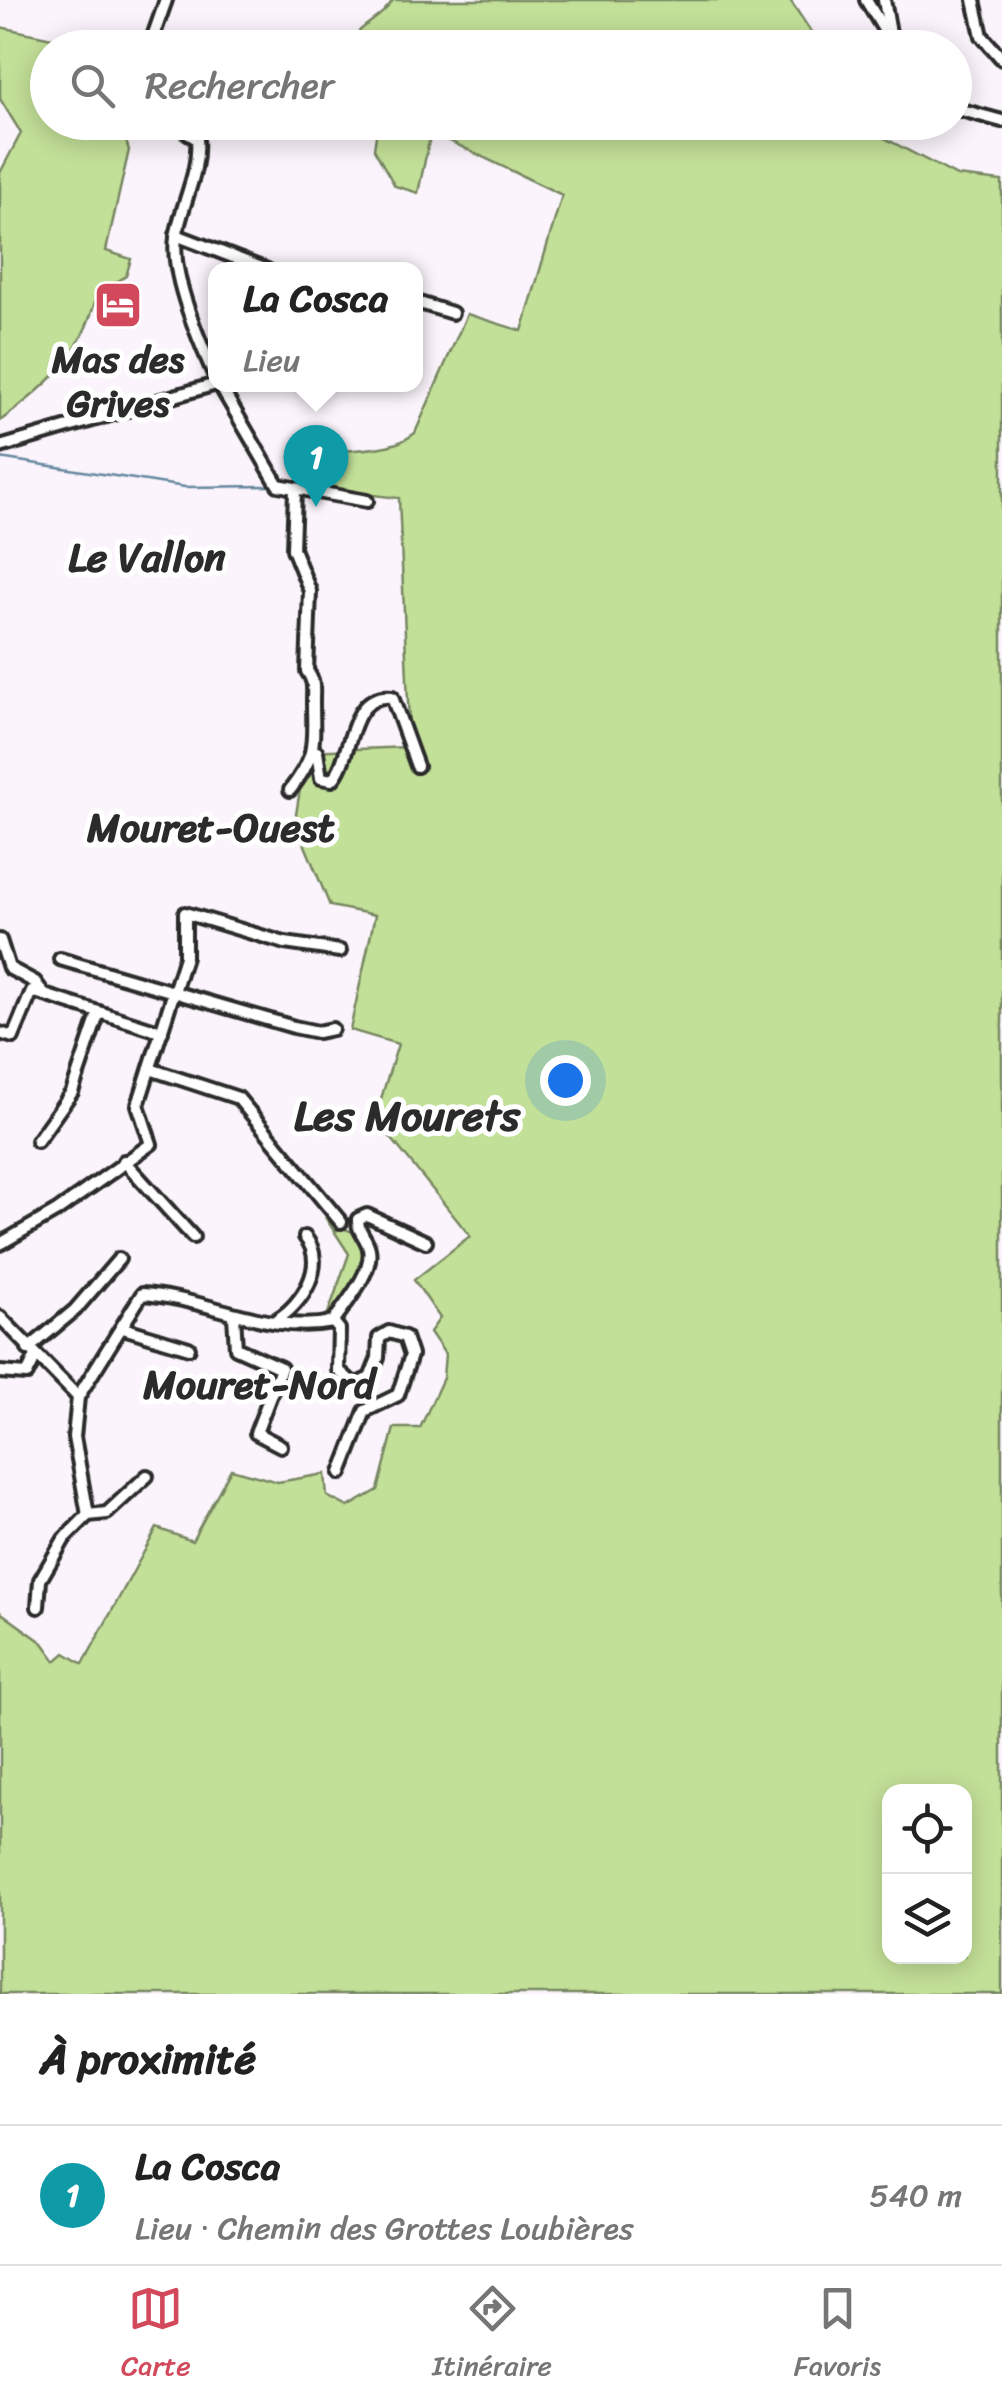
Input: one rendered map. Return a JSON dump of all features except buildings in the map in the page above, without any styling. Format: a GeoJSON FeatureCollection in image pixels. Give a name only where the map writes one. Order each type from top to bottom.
{"type":"FeatureCollection","features":[{"type":"Feature","properties":{"kind":"street"},"geometry":{"type":"LineString","coordinates":[[155,30],[166,0]]}},
{"type":"Feature","properties":{"kind":"street"},"geometry":{"type":"LineString","coordinates":[[866,0],[884,30]]}},
{"type":"Feature","properties":{"kind":"street"},"geometry":{"type":"LineString","coordinates":[[884,0],[891,30]]}},
{"type":"Feature","properties":{"kind":"street"},"geometry":{"type":"LineString","coordinates":[[974,0],[982,36],[1002,59]]}},
{"type":"Feature","properties":{"kind":"street"},"geometry":{"type":"LineString","coordinates":[[972,113],[1002,121]]}},
{"type":"Feature","properties":{"kind":"street"},"geometry":{"type":"LineString","coordinates":[[195,140],[196,166],[176,235],[176,255],[208,357]]}},
{"type":"Feature","properties":{"kind":"street"},"geometry":{"type":"LineString","coordinates":[[176,235],[246,262]]}},
{"type":"Feature","properties":{"kind":"street"},"geometry":{"type":"LineString","coordinates":[[423,304],[452,313]]}},
{"type":"Feature","properties":{"kind":"street"},"geometry":{"type":"LineString","coordinates":[[0,447],[208,385]]}},
{"type":"Feature","properties":{"kind":"street"},"geometry":{"type":"LineString","coordinates":[[223,392],[274,482],[296,492],[367,501]]}},
{"type":"Feature","properties":{"kind":"street"},"geometry":{"type":"LineString","coordinates":[[296,492],[293,549],[310,591],[308,671],[314,682],[318,771],[325,782],[338,775],[357,720],[375,700],[392,697],[417,766]]}},
{"type":"Feature","properties":{"kind":"street"},"geometry":{"type":"LineString","coordinates":[[290,790],[310,762],[316,740]]}},
{"type":"Feature","properties":{"kind":"street"},"geometry":{"type":"LineString","coordinates":[[0,1244],[58,1211],[153,1138],[138,1104],[185,958],[184,913],[285,943],[340,951]]}},
{"type":"Feature","properties":{"kind":"street"},"geometry":{"type":"LineString","coordinates":[[0,940],[10,968],[35,982],[43,993]]}},
{"type":"Feature","properties":{"kind":"street"},"geometry":{"type":"LineString","coordinates":[[60,959],[294,1027],[318,1032],[332,1029]]}},
{"type":"Feature","properties":{"kind":"street"},"geometry":{"type":"LineString","coordinates":[[0,1033],[13,1037],[32,992],[162,1032]]}},
{"type":"Feature","properties":{"kind":"street"},"geometry":{"type":"LineString","coordinates":[[37,1141],[72,1092],[99,1012]]}},
{"type":"Feature","properties":{"kind":"street"},"geometry":{"type":"LineString","coordinates":[[150,1069],[238,1098],[340,1222]]}},
{"type":"Feature","properties":{"kind":"street"},"geometry":{"type":"LineString","coordinates":[[124,1161],[194,1237]]}},
{"type":"Feature","properties":{"kind":"street"},"geometry":{"type":"LineString","coordinates":[[88,1515],[76,1442],[78,1398],[138,1298],[146,1294],[234,1316],[276,1320],[305,1328],[334,1322],[369,1260],[368,1244],[358,1230],[358,1220],[367,1215],[426,1242]]}},
{"type":"Feature","properties":{"kind":"street"},"geometry":{"type":"LineString","coordinates":[[276,1320],[304,1294],[314,1253],[305,1237]]}},
{"type":"Feature","properties":{"kind":"street"},"geometry":{"type":"LineString","coordinates":[[0,1372],[31,1372],[31,1353],[119,1259]]}},
{"type":"Feature","properties":{"kind":"street"},"geometry":{"type":"LineString","coordinates":[[234,1316],[236,1348],[281,1368],[256,1433],[281,1446]]}},
{"type":"Feature","properties":{"kind":"street"},"geometry":{"type":"LineString","coordinates":[[0,1317],[78,1398]]}},
{"type":"Feature","properties":{"kind":"street"},"geometry":{"type":"LineString","coordinates":[[334,1322],[338,1329],[338,1370],[351,1384],[370,1378],[384,1334],[401,1334],[411,1351],[395,1399],[362,1415],[341,1474]]}},
{"type":"Feature","properties":{"kind":"street"},"geometry":{"type":"LineString","coordinates":[[123,1328],[190,1348]]}},
{"type":"Feature","properties":{"kind":"street"},"geometry":{"type":"LineString","coordinates":[[38,1607],[36,1597],[47,1562],[88,1515],[107,1513],[147,1476]]}},
{"type":"Feature","properties":{"kind":"green space"},"geometry":{"type":"Polygon","coordinates":[[[393,0],[790,0],[810,30],[361,30],[393,0]]]}},
{"type":"Feature","properties":{"kind":"green space"},"geometry":{"type":"Polygon","coordinates":[[[0,27],[30,33],[30,140],[126,140],[129,150],[106,251],[131,259],[126,276],[97,294],[83,335],[62,367],[0,421],[0,173],[21,133],[0,99],[0,27]]]}},
{"type":"Feature","properties":{"kind":"green space"},"geometry":{"type":"Polygon","coordinates":[[[375,140],[429,140],[418,193],[395,186],[374,149],[375,140]]]}},
{"type":"Feature","properties":{"kind":"green space"},"geometry":{"type":"Polygon","coordinates":[[[448,140],[888,140],[957,176],[1002,181],[1002,1994],[0,1994],[0,1612],[43,1643],[56,1661],[65,1653],[83,1664],[157,1528],[192,1541],[231,1469],[278,1482],[325,1474],[327,1496],[348,1507],[378,1490],[394,1428],[420,1428],[443,1378],[445,1354],[430,1332],[440,1318],[414,1280],[470,1236],[375,1118],[398,1044],[350,1030],[375,915],[330,906],[295,821],[306,751],[410,747],[399,498],[298,486],[302,464],[316,457],[389,446],[415,433],[467,314],[522,331],[562,195],[448,140]]]}},
{"type":"Feature","properties":{"kind":"green space"},"geometry":{"type":"Polygon","coordinates":[[[325,1217],[335,1231],[343,1228],[358,1234],[363,1257],[352,1293],[326,1319],[349,1254],[325,1217]]]}},
{"type":"Feature","properties":{"kind":"waterway"},"geometry":{"type":"LineString","coordinates":[[0,458],[185,487],[273,486]]}},
{"type":"Feature","properties":{"kind":"place","name":"Mas des Grives"},"geometry":{"type":"Point","coordinates":[118,305]}},
{"type":"Feature","properties":{"kind":"place","name":"La Cosca"},"geometry":{"type":"Point","coordinates":[316,507]}},
{"type":"Feature","properties":{"kind":"district","name":"Le Vallon"},"geometry":{"type":"Point","coordinates":[147,557]}},
{"type":"Feature","properties":{"kind":"district","name":"Mouret-Ouest"},"geometry":{"type":"Point","coordinates":[211,827]}},
{"type":"Feature","properties":{"kind":"district","name":"Les Mourets"},"geometry":{"type":"Point","coordinates":[407,1115]}},
{"type":"Feature","properties":{"kind":"district","name":"Mouret-Nord"},"geometry":{"type":"Point","coordinates":[259,1384]}}]}
